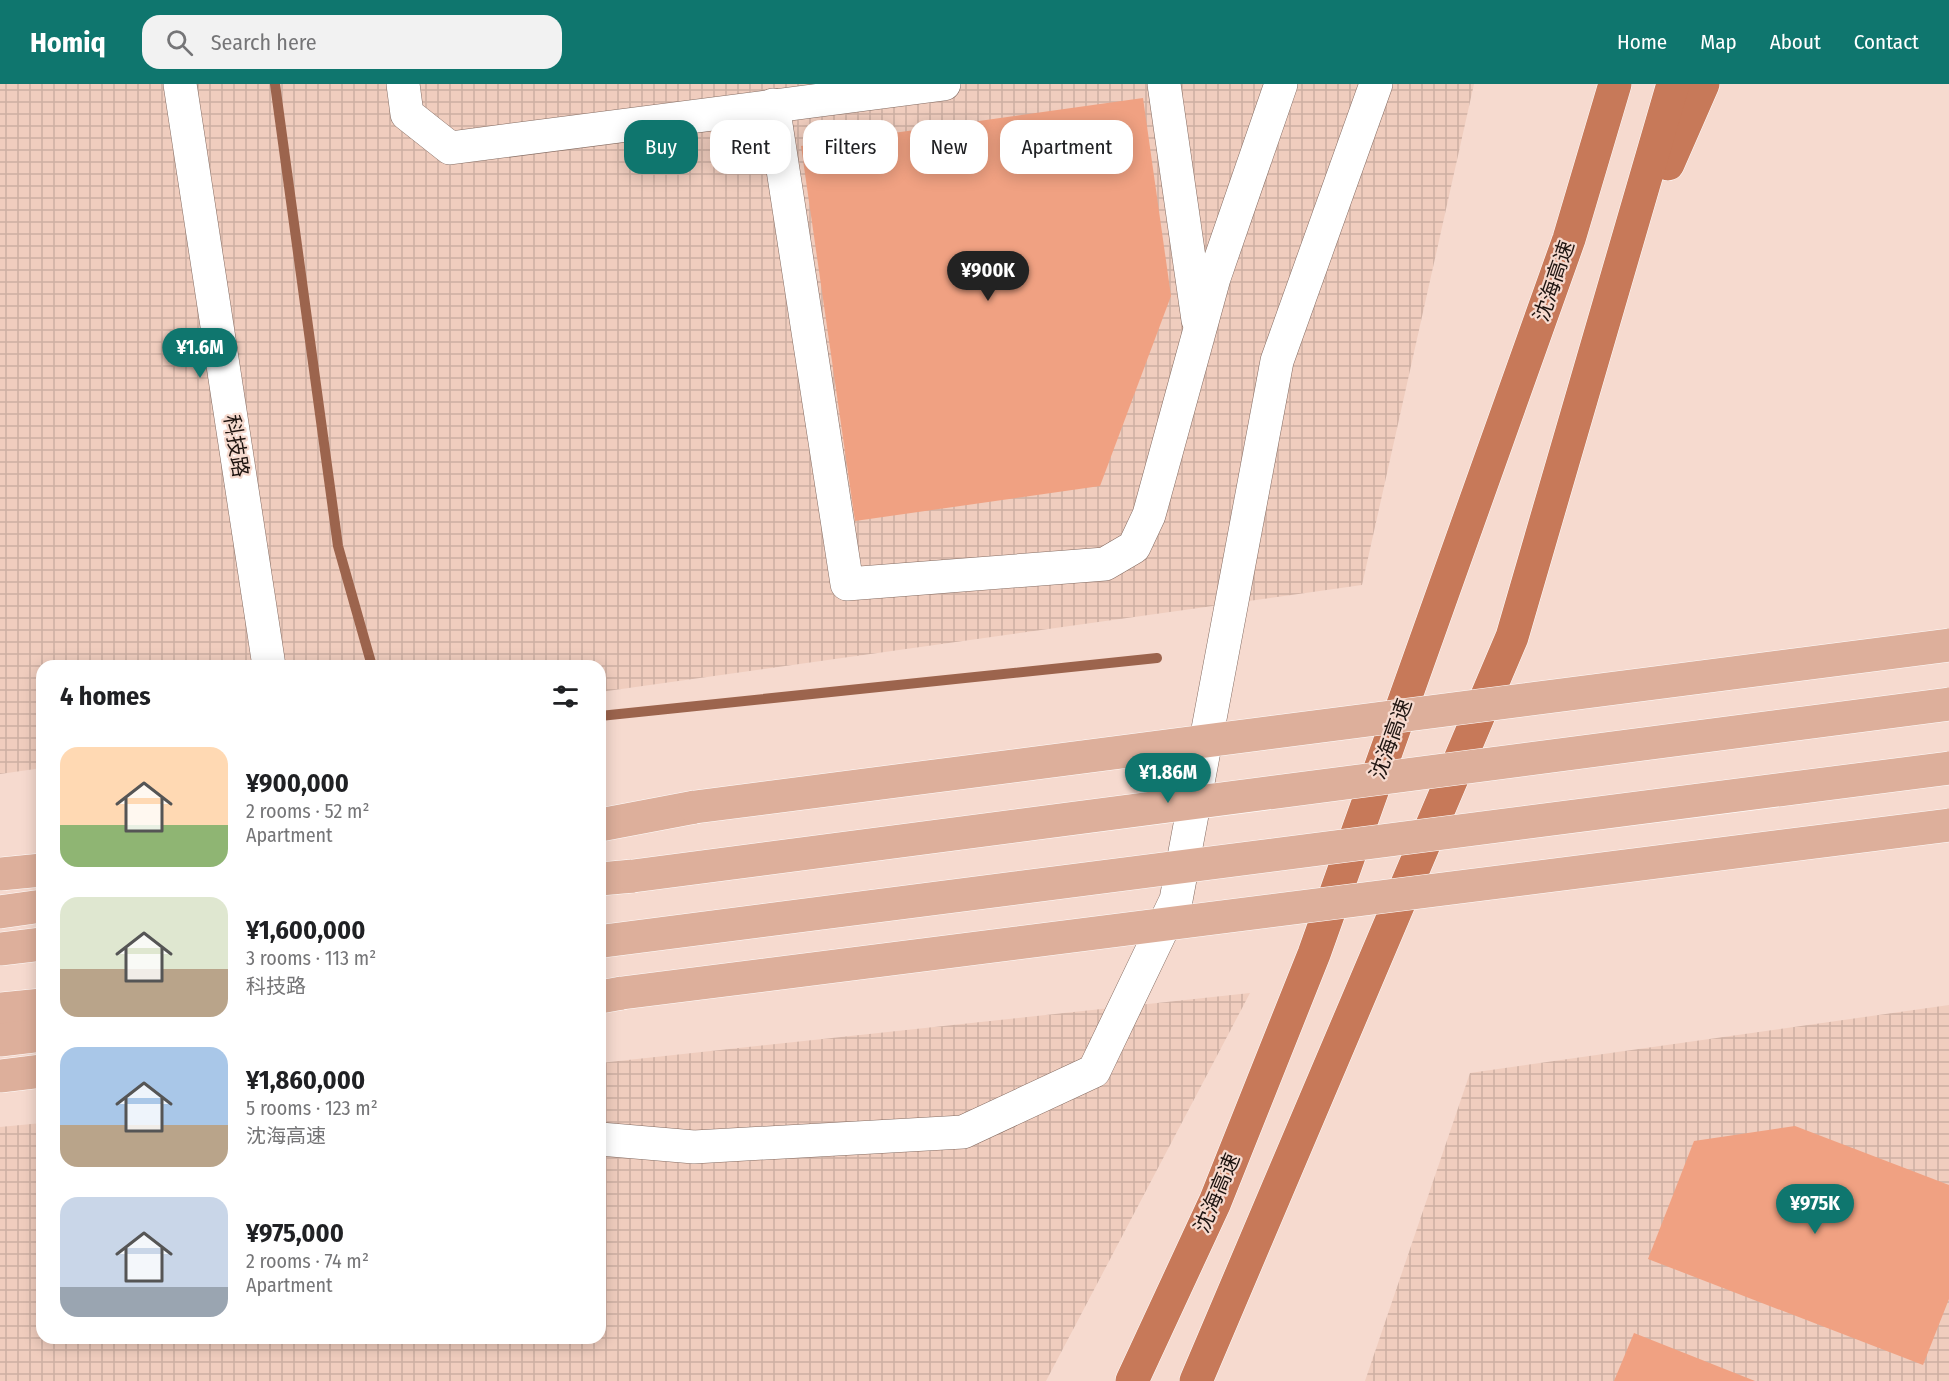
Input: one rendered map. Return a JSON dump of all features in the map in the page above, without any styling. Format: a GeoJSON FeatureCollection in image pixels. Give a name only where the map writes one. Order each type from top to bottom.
{"type":"FeatureCollection","features":[{"type":"Feature","properties":{"kind":"highway","name":"沈海高速"},"geometry":{"type":"LineString","coordinates":[[1132,1381],[1215,1202],[1318,943],[1569,239],[1615,84]]}},
{"type":"Feature","properties":{"kind":"highway"},"geometry":{"type":"LineString","coordinates":[[1196,1381],[1512,637],[1673,84]]}},
{"type":"Feature","properties":{"kind":"highway"},"geometry":{"type":"LineString","coordinates":[[1614,289],[1703,84]]}},
{"type":"Feature","properties":{"kind":"main road"},"geometry":{"type":"LineString","coordinates":[[606,815],[695,807],[1949,645]]}},
{"type":"Feature","properties":{"kind":"main road"},"geometry":{"type":"LineString","coordinates":[[606,878],[1949,704]]}},
{"type":"Feature","properties":{"kind":"main road"},"geometry":{"type":"LineString","coordinates":[[606,941],[1949,768]]}},
{"type":"Feature","properties":{"kind":"main road"},"geometry":{"type":"LineString","coordinates":[[606,824],[695,807]]}},
{"type":"Feature","properties":{"kind":"main road"},"geometry":{"type":"LineString","coordinates":[[607,995],[1949,825]]}},
{"type":"Feature","properties":{"kind":"main road"},"geometry":{"type":"LineString","coordinates":[[0,874],[36,871]]}},
{"type":"Feature","properties":{"kind":"main road"},"geometry":{"type":"LineString","coordinates":[[0,912],[36,907]]}},
{"type":"Feature","properties":{"kind":"main road"},"geometry":{"type":"LineString","coordinates":[[0,949],[36,945]]}},
{"type":"Feature","properties":{"kind":"main road"},"geometry":{"type":"LineString","coordinates":[[0,1010],[36,1006]]}},
{"type":"Feature","properties":{"kind":"main road"},"geometry":{"type":"LineString","coordinates":[[0,1040],[36,1036]]}},
{"type":"Feature","properties":{"kind":"main road"},"geometry":{"type":"LineString","coordinates":[[0,1076],[36,1072]]}},
{"type":"Feature","properties":{"kind":"street","name":"科技路"},"geometry":{"type":"LineString","coordinates":[[180,84],[268,660]]}},
{"type":"Feature","properties":{"kind":"street"},"geometry":{"type":"LineString","coordinates":[[403,84],[407,114],[450,148],[944,84]]}},
{"type":"Feature","properties":{"kind":"street"},"geometry":{"type":"LineString","coordinates":[[1164,84],[1200,330]]}},
{"type":"Feature","properties":{"kind":"street"},"geometry":{"type":"LineString","coordinates":[[773,105],[848,584],[1105,564],[1134,547],[1149,515],[1214,278],[1281,84]]}},
{"type":"Feature","properties":{"kind":"street"},"geometry":{"type":"LineString","coordinates":[[606,1140],[694,1147],[963,1132],[1094,1071],[1176,900],[1277,360],[1376,84]]}},
{"type":"Feature","properties":{"kind":"shaded area"},"geometry":{"type":"Polygon","coordinates":[[[0,84],[1474,84],[1362,585],[606,691],[606,660],[36,660],[36,769],[0,774],[0,84]]]}},
{"type":"Feature","properties":{"kind":"shaded area"},"geometry":{"type":"Polygon","coordinates":[[[1250,993],[1046,1381],[0,1381],[0,1127],[36,1124],[36,1344],[606,1344],[606,1062],[1250,993]]]}},
{"type":"Feature","properties":{"kind":"shaded area"},"geometry":{"type":"Polygon","coordinates":[[[1949,1005],[1949,1381],[1365,1381],[1470,1073],[1949,1005]]]}},
{"type":"Feature","properties":{"kind":"building"},"geometry":{"type":"Polygon","coordinates":[[[1143,98],[1171,296],[1100,486],[855,521],[805,174],[898,174],[898,132],[910,131],[910,174],[988,174],[986,120],[1143,98]]]}},
{"type":"Feature","properties":{"kind":"building"},"geometry":{"type":"Polygon","coordinates":[[[1795,1126],[1949,1185],[1949,1299],[1923,1365],[1648,1259],[1694,1141],[1795,1126]]]}},
{"type":"Feature","properties":{"kind":"building"},"geometry":{"type":"Polygon","coordinates":[[[1634,1333],[1755,1381],[1614,1381],[1634,1333]]]}},
{"type":"Feature","properties":{"kind":"waterway"},"geometry":{"type":"LineString","coordinates":[[275,84],[338,546],[370,660]]}},
{"type":"Feature","properties":{"kind":"waterway"},"geometry":{"type":"LineString","coordinates":[[606,715],[1157,658]]}}]}
